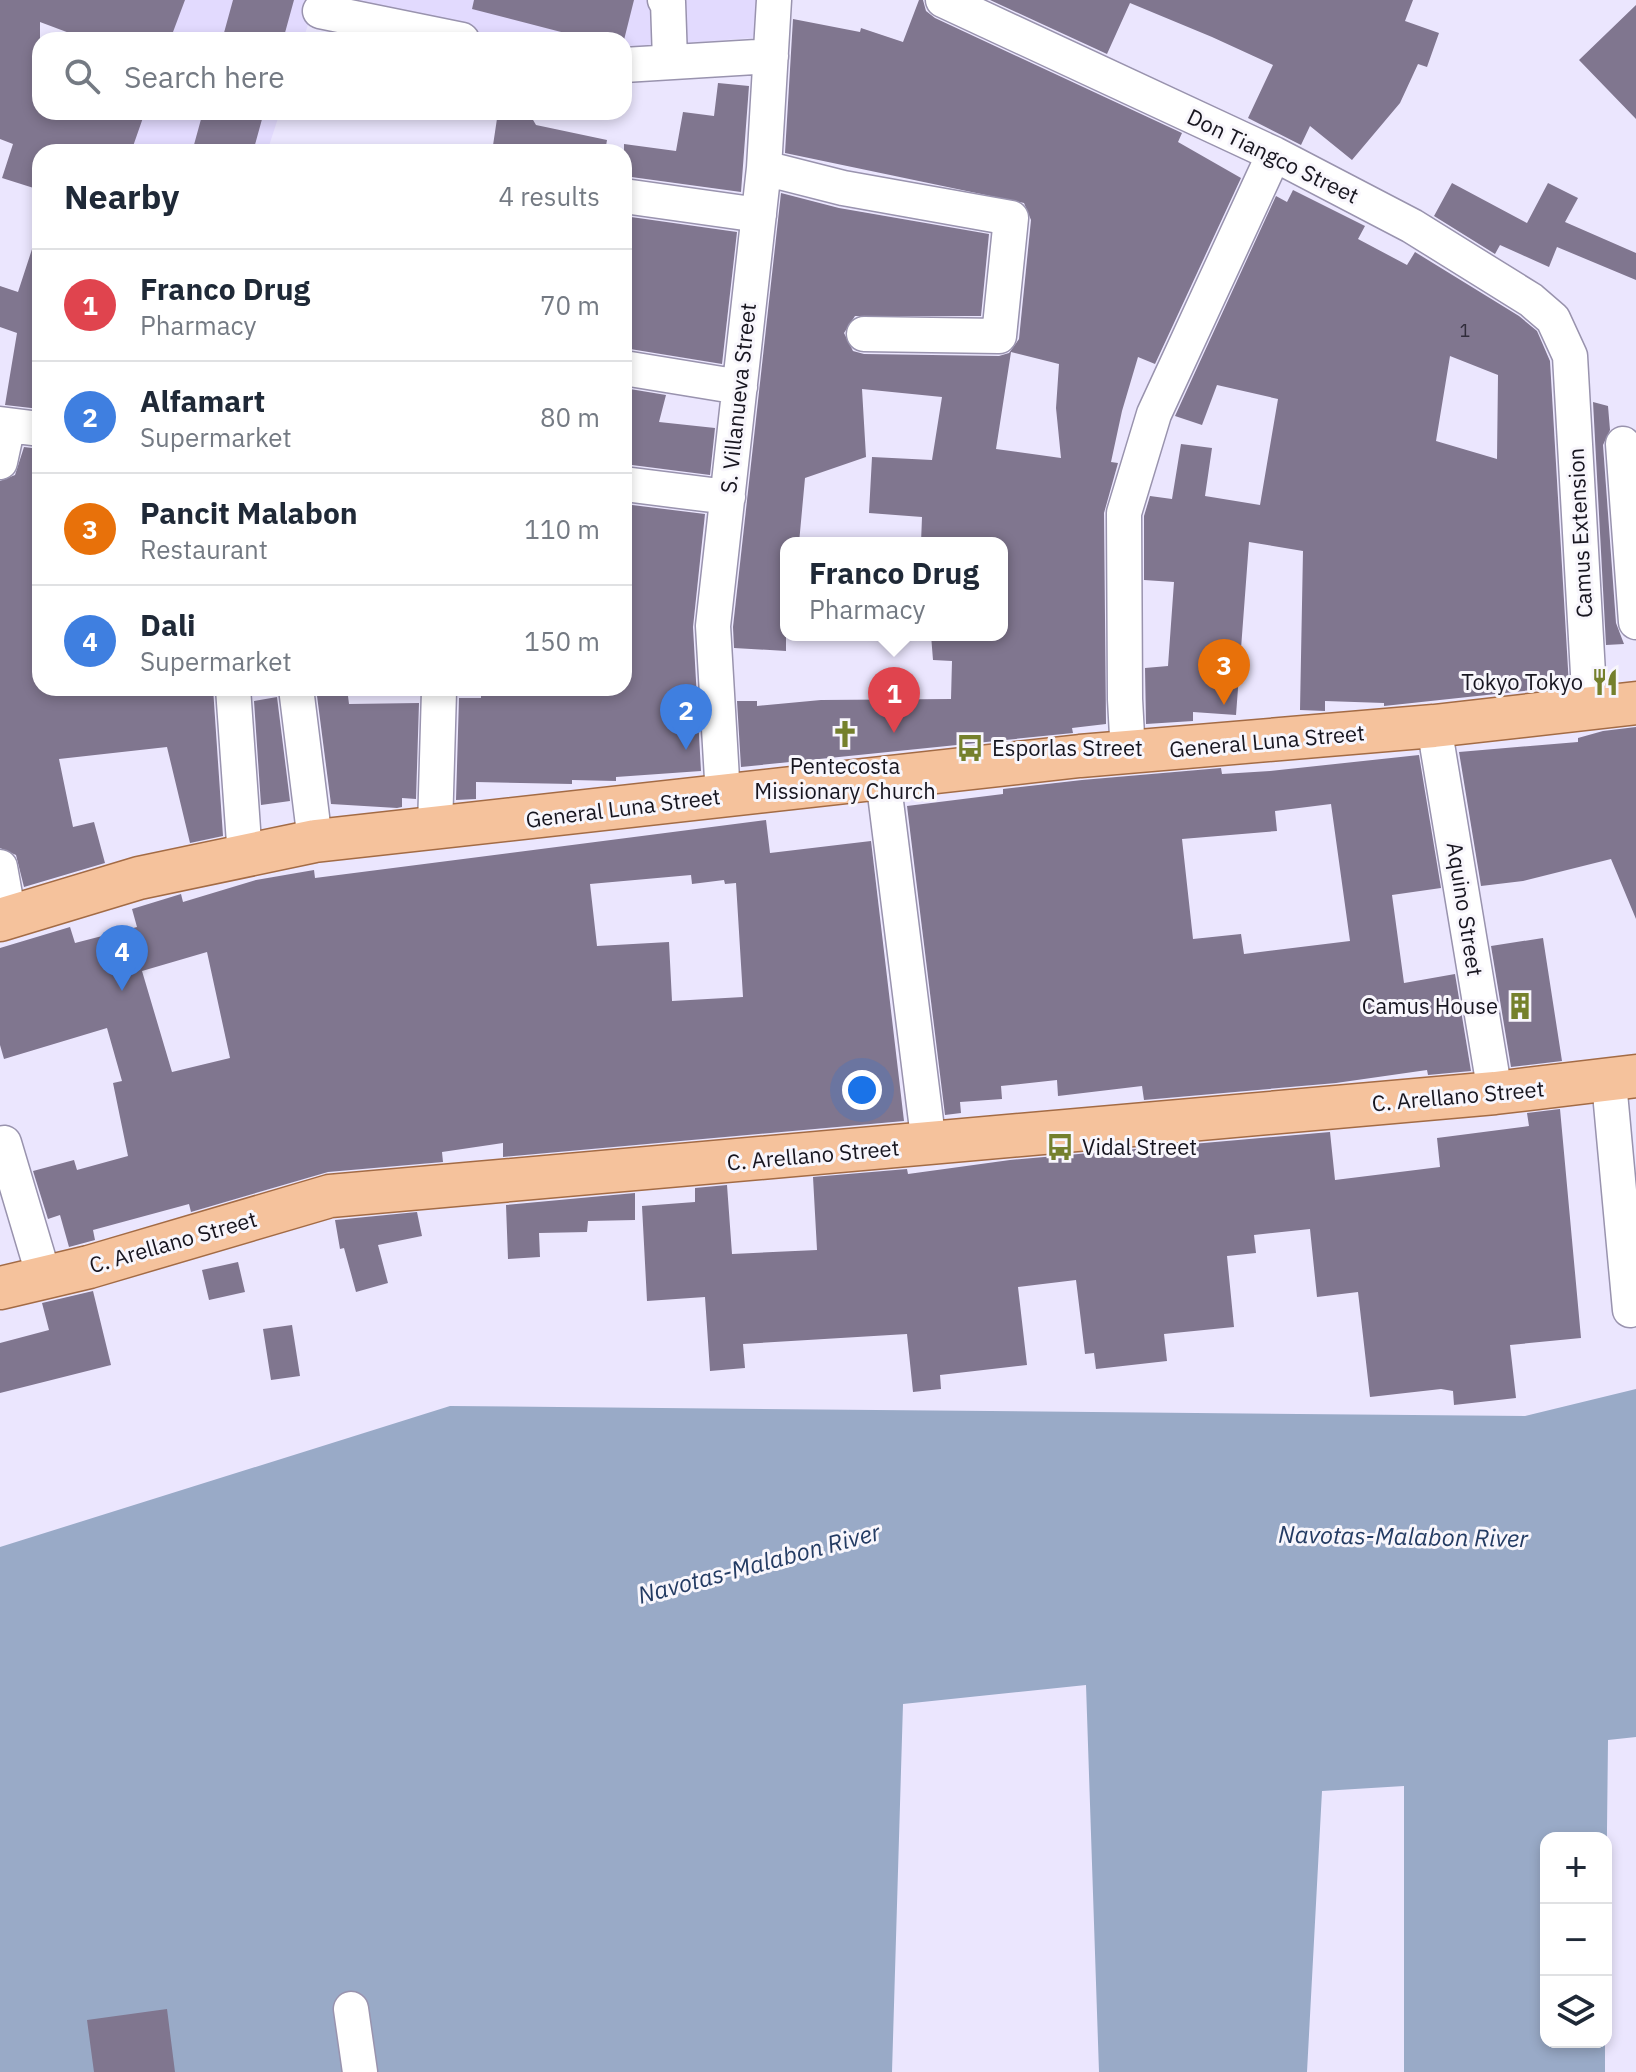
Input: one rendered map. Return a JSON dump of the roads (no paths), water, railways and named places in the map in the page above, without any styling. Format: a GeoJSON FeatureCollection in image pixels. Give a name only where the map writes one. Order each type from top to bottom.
{"type":"FeatureCollection","features":[{"type":"Feature","properties":{"kind":"main road","name":"General Luna Street"},"geometry":{"type":"LineString","coordinates":[[4,919],[139,878],[315,841],[883,778],[1434,726],[1636,703]]}},
{"type":"Feature","properties":{"kind":"main road","name":"C. Arellano Street"},"geometry":{"type":"LineString","coordinates":[[0,1288],[330,1196],[929,1145],[1622,1079]]}},
{"type":"Feature","properties":{"kind":"street"},"geometry":{"type":"LineString","coordinates":[[665,0],[668,2],[670,60]]}},
{"type":"Feature","properties":{"kind":"street","name":"S. Villanueva Street"},"geometry":{"type":"LineString","coordinates":[[723,796],[713,626],[764,168],[774,0]]}},
{"type":"Feature","properties":{"kind":"street","name":"Don Tiangco Street"},"geometry":{"type":"LineString","coordinates":[[943,0],[1274,154],[1412,226],[1531,300],[1553,319],[1570,356]]}},
{"type":"Feature","properties":{"kind":"street"},"geometry":{"type":"LineString","coordinates":[[320,11],[423,32]]}},
{"type":"Feature","properties":{"kind":"street"},"geometry":{"type":"LineString","coordinates":[[632,64],[771,56]]}},
{"type":"Feature","properties":{"kind":"street"},"geometry":{"type":"LineString","coordinates":[[1128,754],[1124,528],[1130,488],[1154,414],[1274,154]]}},
{"type":"Feature","properties":{"kind":"street"},"geometry":{"type":"LineString","coordinates":[[764,168],[843,188],[1011,218],[999,336],[864,334]]}},
{"type":"Feature","properties":{"kind":"street"},"geometry":{"type":"LineString","coordinates":[[632,197],[759,215]]}},
{"type":"Feature","properties":{"kind":"street","name":"Camus Extension"},"geometry":{"type":"LineString","coordinates":[[1570,356],[1590,709]]}},
{"type":"Feature","properties":{"kind":"street"},"geometry":{"type":"LineString","coordinates":[[632,369],[740,387]]}},
{"type":"Feature","properties":{"kind":"street"},"geometry":{"type":"LineString","coordinates":[[0,462],[16,426]]}},
{"type":"Feature","properties":{"kind":"street"},"geometry":{"type":"LineString","coordinates":[[1623,444],[1636,622]]}},
{"type":"Feature","properties":{"kind":"street"},"geometry":{"type":"LineString","coordinates":[[632,485],[728,497]]}},
{"type":"Feature","properties":{"kind":"street"},"geometry":{"type":"LineString","coordinates":[[234,696],[245,857]]}},
{"type":"Feature","properties":{"kind":"street"},"geometry":{"type":"LineString","coordinates":[[297,696],[315,841]]}},
{"type":"Feature","properties":{"kind":"street"},"geometry":{"type":"LineString","coordinates":[[435,828],[439,696]]}},
{"type":"Feature","properties":{"kind":"street","name":"Aquino Street"},"geometry":{"type":"LineString","coordinates":[[1434,726],[1495,1093]]}},
{"type":"Feature","properties":{"kind":"street"},"geometry":{"type":"LineString","coordinates":[[883,778],[929,1145]]}},
{"type":"Feature","properties":{"kind":"street"},"geometry":{"type":"LineString","coordinates":[[0,867],[4,919]]}},
{"type":"Feature","properties":{"kind":"street"},"geometry":{"type":"LineString","coordinates":[[1622,1079],[1630,1310]]}},
{"type":"Feature","properties":{"kind":"street"},"geometry":{"type":"LineString","coordinates":[[4,1143],[44,1277]]}},
{"type":"Feature","properties":{"kind":"street"},"geometry":{"type":"LineString","coordinates":[[351,2009],[360,2072]]}},
{"type":"Feature","properties":{"kind":"water","name":"Navotas-Malabon River"},"geometry":{"type":"Polygon","coordinates":[[[1636,1389],[1636,1737],[1608,1740],[1607,1832],[1540,1832],[1540,2048],[1605,2048],[1605,2072],[1404,2072],[1404,1786],[1322,1791],[1307,2072],[1099,2072],[1086,1685],[903,1704],[892,2072],[0,2072],[0,1547],[450,1406],[1525,1416],[1636,1389]]]}},
{"type":"Feature","properties":{"kind":"place","name":"Tokyo Tokyo"},"geometry":{"type":"Point","coordinates":[1605,682]}},
{"type":"Feature","properties":{"kind":"place","name":"Pancit Malabon"},"geometry":{"type":"Point","coordinates":[1224,705]}},
{"type":"Feature","properties":{"kind":"place","name":"Franco Drug"},"geometry":{"type":"Point","coordinates":[894,733]}},
{"type":"Feature","properties":{"kind":"place","name":"Pentecosta Missionary Church"},"geometry":{"type":"Point","coordinates":[845,734]}},
{"type":"Feature","properties":{"kind":"place","name":"Esporlas Street"},"geometry":{"type":"Point","coordinates":[970,748]}},
{"type":"Feature","properties":{"kind":"place","name":"Alfamart"},"geometry":{"type":"Point","coordinates":[686,750]}},
{"type":"Feature","properties":{"kind":"place","name":"Dali"},"geometry":{"type":"Point","coordinates":[122,991]}},
{"type":"Feature","properties":{"kind":"place","name":"Camus House"},"geometry":{"type":"Point","coordinates":[1520,1006]}},
{"type":"Feature","properties":{"kind":"place","name":"Vidal Street"},"geometry":{"type":"Point","coordinates":[1060,1147]}}]}
